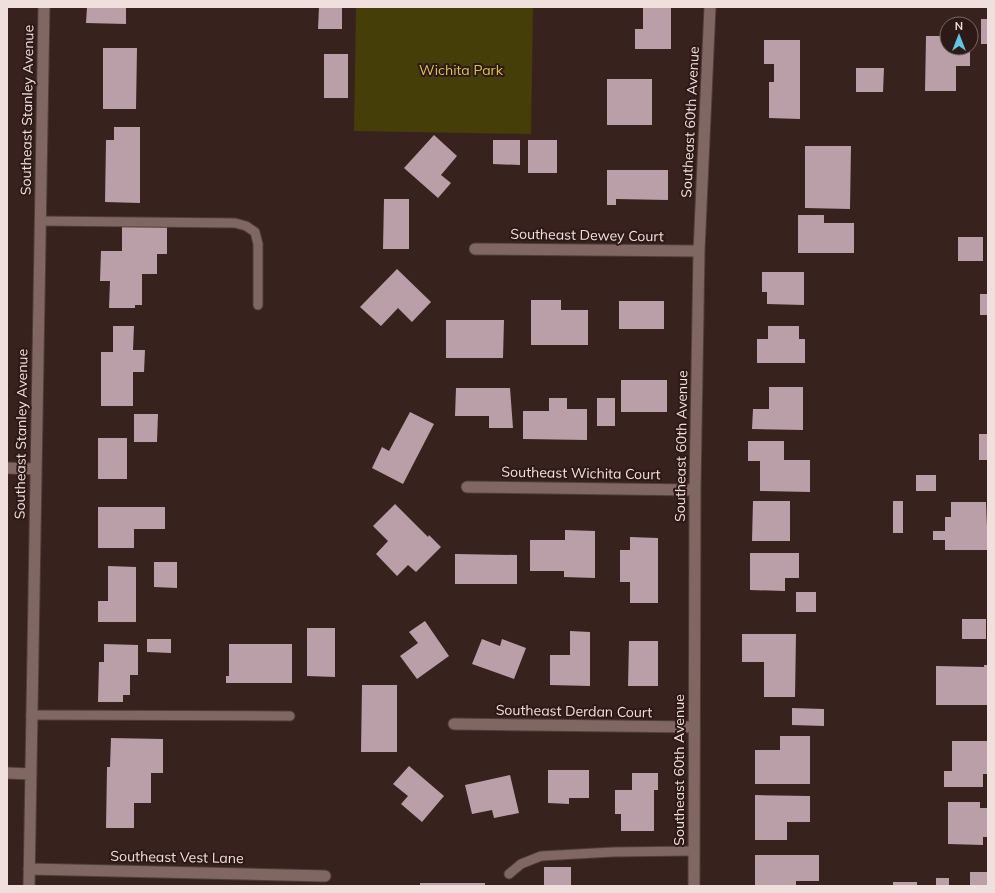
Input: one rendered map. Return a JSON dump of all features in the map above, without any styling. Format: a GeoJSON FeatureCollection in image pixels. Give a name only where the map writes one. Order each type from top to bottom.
{"type":"FeatureCollection","features":[{"type":"Feature","properties":{"kind":"street","name":"Southeast Stanley Avenue"},"geometry":{"type":"LineString","coordinates":[[29,886],[44,7]]}},
{"type":"Feature","properties":{"kind":"street","name":"Southeast 60th Avenue"},"geometry":{"type":"LineString","coordinates":[[694,886],[695,490],[699,251],[710,7]]}},
{"type":"Feature","properties":{"kind":"street","name":"Southeast Dewey Court"},"geometry":{"type":"LineString","coordinates":[[475,249],[699,251]]}},
{"type":"Feature","properties":{"kind":"street"},"geometry":{"type":"LineString","coordinates":[[7,468],[35,469]]}},
{"type":"Feature","properties":{"kind":"street","name":"Southeast Wichita Court"},"geometry":{"type":"LineString","coordinates":[[467,487],[695,490]]}},
{"type":"Feature","properties":{"kind":"street","name":"Southeast Derdan Court"},"geometry":{"type":"LineString","coordinates":[[454,724],[694,727]]}},
{"type":"Feature","properties":{"kind":"street"},"geometry":{"type":"LineString","coordinates":[[7,774],[31,774]]}},
{"type":"Feature","properties":{"kind":"street","name":"Southeast Vest Lane"},"geometry":{"type":"LineString","coordinates":[[29,869],[325,876]]}},
{"type":"Feature","properties":{"kind":"lane"},"geometry":{"type":"LineString","coordinates":[[40,221],[235,223],[246,226],[255,232],[258,244],[258,305]]}},
{"type":"Feature","properties":{"kind":"lane"},"geometry":{"type":"LineString","coordinates":[[31,715],[290,716]]}},
{"type":"Feature","properties":{"kind":"lane"},"geometry":{"type":"LineString","coordinates":[[510,874],[521,864],[541,856],[613,852],[694,851]]}},
{"type":"Feature","properties":{"kind":"green space","name":"Wichita Park"},"geometry":{"type":"Polygon","coordinates":[[[356,7],[533,7],[531,134],[354,131],[356,7]]]}},
{"type":"Feature","properties":{"kind":"building"},"geometry":{"type":"Polygon","coordinates":[[[87,7],[126,7],[126,24],[86,23],[87,7]]]}},
{"type":"Feature","properties":{"kind":"building"},"geometry":{"type":"Polygon","coordinates":[[[319,7],[342,7],[342,29],[318,29],[319,7]]]}},
{"type":"Feature","properties":{"kind":"building"},"geometry":{"type":"Polygon","coordinates":[[[643,7],[671,7],[671,49],[635,49],[635,29],[643,29],[643,7]]]}},
{"type":"Feature","properties":{"kind":"building"},"geometry":{"type":"Polygon","coordinates":[[[981,19],[988,19],[988,44],[981,44],[981,19]]]}},
{"type":"Feature","properties":{"kind":"building"},"geometry":{"type":"Polygon","coordinates":[[[926,36],[939,36],[939,56],[970,56],[970,66],[956,66],[956,91],[925,91],[926,36]]]}},
{"type":"Feature","properties":{"kind":"building"},"geometry":{"type":"Polygon","coordinates":[[[764,40],[800,40],[800,119],[769,118],[769,82],[774,82],[774,64],[764,64],[764,40]]]}},
{"type":"Feature","properties":{"kind":"building"},"geometry":{"type":"Polygon","coordinates":[[[103,48],[137,48],[136,109],[103,109],[103,48]]]}},
{"type":"Feature","properties":{"kind":"building"},"geometry":{"type":"Polygon","coordinates":[[[324,54],[348,54],[348,98],[324,98],[324,54]]]}},
{"type":"Feature","properties":{"kind":"building"},"geometry":{"type":"Polygon","coordinates":[[[856,68],[884,68],[883,92],[856,92],[856,68]]]}},
{"type":"Feature","properties":{"kind":"building"},"geometry":{"type":"Polygon","coordinates":[[[607,79],[652,79],[652,125],[607,125],[607,79]]]}},
{"type":"Feature","properties":{"kind":"building"},"geometry":{"type":"Polygon","coordinates":[[[114,127],[140,127],[140,203],[105,202],[106,140],[114,140],[114,127]]]}},
{"type":"Feature","properties":{"kind":"building"},"geometry":{"type":"Polygon","coordinates":[[[434,135],[457,156],[441,175],[451,183],[438,198],[404,168],[434,135]]]}},
{"type":"Feature","properties":{"kind":"building"},"geometry":{"type":"Polygon","coordinates":[[[493,140],[520,140],[520,165],[493,164],[493,140]]]}},
{"type":"Feature","properties":{"kind":"building"},"geometry":{"type":"Polygon","coordinates":[[[528,140],[557,140],[557,173],[528,173],[528,140]]]}},
{"type":"Feature","properties":{"kind":"building"},"geometry":{"type":"Polygon","coordinates":[[[805,146],[851,146],[850,209],[805,208],[805,146]]]}},
{"type":"Feature","properties":{"kind":"building"},"geometry":{"type":"Polygon","coordinates":[[[607,170],[668,170],[668,200],[616,199],[616,205],[607,205],[607,170]]]}},
{"type":"Feature","properties":{"kind":"building"},"geometry":{"type":"Polygon","coordinates":[[[384,199],[409,199],[409,249],[383,249],[384,199]]]}},
{"type":"Feature","properties":{"kind":"building"},"geometry":{"type":"Polygon","coordinates":[[[798,215],[824,215],[824,223],[854,223],[854,253],[798,253],[798,215]]]}},
{"type":"Feature","properties":{"kind":"building"},"geometry":{"type":"Polygon","coordinates":[[[122,222],[167,223],[167,254],[157,254],[157,274],[142,274],[142,305],[135,305],[135,308],[109,308],[110,281],[100,281],[101,251],[122,251],[122,222]]]}},
{"type":"Feature","properties":{"kind":"building"},"geometry":{"type":"Polygon","coordinates":[[[958,237],[983,237],[983,261],[958,261],[958,237]]]}},
{"type":"Feature","properties":{"kind":"building"},"geometry":{"type":"Polygon","coordinates":[[[397,269],[431,302],[412,322],[398,308],[381,326],[360,307],[397,269]]]}},
{"type":"Feature","properties":{"kind":"building"},"geometry":{"type":"Polygon","coordinates":[[[762,272],[804,272],[804,305],[767,304],[767,292],[762,292],[762,272]]]}},
{"type":"Feature","properties":{"kind":"building"},"geometry":{"type":"Polygon","coordinates":[[[980,294],[988,294],[988,315],[980,315],[980,294]]]}},
{"type":"Feature","properties":{"kind":"building"},"geometry":{"type":"Polygon","coordinates":[[[531,300],[561,300],[561,310],[588,310],[588,345],[531,345],[531,300]]]}},
{"type":"Feature","properties":{"kind":"building"},"geometry":{"type":"Polygon","coordinates":[[[619,301],[664,301],[664,329],[619,329],[619,301]]]}},
{"type":"Feature","properties":{"kind":"building"},"geometry":{"type":"Polygon","coordinates":[[[446,320],[504,320],[503,358],[446,358],[446,320]]]}},
{"type":"Feature","properties":{"kind":"building"},"geometry":{"type":"Polygon","coordinates":[[[113,326],[134,326],[133,350],[145,350],[144,372],[133,372],[133,406],[101,406],[101,352],[113,352],[113,326]]]}},
{"type":"Feature","properties":{"kind":"building"},"geometry":{"type":"Polygon","coordinates":[[[768,326],[799,326],[799,339],[805,339],[805,363],[757,363],[757,339],[768,339],[768,326]]]}},
{"type":"Feature","properties":{"kind":"building"},"geometry":{"type":"Polygon","coordinates":[[[621,380],[667,380],[667,412],[621,412],[621,380]]]}},
{"type":"Feature","properties":{"kind":"building"},"geometry":{"type":"Polygon","coordinates":[[[769,387],[803,387],[803,430],[752,429],[753,409],[769,409],[769,387]]]}},
{"type":"Feature","properties":{"kind":"building"},"geometry":{"type":"Polygon","coordinates":[[[456,388],[510,388],[513,428],[489,428],[489,416],[455,416],[456,388]]]}},
{"type":"Feature","properties":{"kind":"building"},"geometry":{"type":"Polygon","coordinates":[[[549,398],[567,398],[567,409],[587,409],[587,440],[523,439],[523,411],[549,411],[549,398]]]}},
{"type":"Feature","properties":{"kind":"building"},"geometry":{"type":"Polygon","coordinates":[[[597,398],[615,398],[615,426],[597,426],[597,398]]]}},
{"type":"Feature","properties":{"kind":"building"},"geometry":{"type":"Polygon","coordinates":[[[410,412],[434,424],[403,484],[372,468],[382,447],[389,451],[410,412]]]}},
{"type":"Feature","properties":{"kind":"building"},"geometry":{"type":"Polygon","coordinates":[[[134,414],[158,414],[157,442],[134,442],[134,414]]]}},
{"type":"Feature","properties":{"kind":"building"},"geometry":{"type":"Polygon","coordinates":[[[979,434],[988,434],[988,460],[979,460],[979,434]]]}},
{"type":"Feature","properties":{"kind":"building"},"geometry":{"type":"Polygon","coordinates":[[[98,438],[127,438],[127,479],[98,479],[98,438]]]}},
{"type":"Feature","properties":{"kind":"building"},"geometry":{"type":"Polygon","coordinates":[[[748,441],[784,441],[784,460],[810,460],[810,492],[760,491],[760,461],[748,461],[748,441]]]}},
{"type":"Feature","properties":{"kind":"building"},"geometry":{"type":"Polygon","coordinates":[[[916,475],[936,475],[936,491],[916,491],[916,475]]]}},
{"type":"Feature","properties":{"kind":"building"},"geometry":{"type":"Polygon","coordinates":[[[753,501],[790,501],[790,541],[752,541],[753,501]]]}},
{"type":"Feature","properties":{"kind":"building"},"geometry":{"type":"Polygon","coordinates":[[[893,501],[903,501],[903,533],[893,533],[893,501]]]}},
{"type":"Feature","properties":{"kind":"building"},"geometry":{"type":"Polygon","coordinates":[[[951,502],[986,502],[988,550],[945,550],[945,540],[933,540],[933,531],[945,531],[945,517],[951,517],[951,502]]]}},
{"type":"Feature","properties":{"kind":"building"},"geometry":{"type":"Polygon","coordinates":[[[395,504],[428,537],[429,535],[441,547],[416,572],[408,565],[397,576],[376,554],[388,541],[373,526],[395,504]]]}},
{"type":"Feature","properties":{"kind":"building"},"geometry":{"type":"Polygon","coordinates":[[[98,507],[165,507],[165,529],[134,529],[134,548],[98,548],[98,507]]]}},
{"type":"Feature","properties":{"kind":"building"},"geometry":{"type":"Polygon","coordinates":[[[565,530],[595,531],[595,578],[564,577],[564,571],[530,571],[530,540],[565,540],[565,530]]]}},
{"type":"Feature","properties":{"kind":"building"},"geometry":{"type":"Polygon","coordinates":[[[630,537],[658,538],[658,603],[630,603],[630,582],[620,582],[620,550],[630,550],[630,537]]]}},
{"type":"Feature","properties":{"kind":"building"},"geometry":{"type":"Polygon","coordinates":[[[750,553],[799,553],[799,578],[785,578],[785,591],[750,590],[750,553]]]}},
{"type":"Feature","properties":{"kind":"building"},"geometry":{"type":"Polygon","coordinates":[[[455,554],[517,555],[517,584],[455,584],[455,554]]]}},
{"type":"Feature","properties":{"kind":"building"},"geometry":{"type":"Polygon","coordinates":[[[154,562],[177,562],[177,588],[154,587],[154,562]]]}},
{"type":"Feature","properties":{"kind":"building"},"geometry":{"type":"Polygon","coordinates":[[[108,566],[136,567],[136,622],[98,622],[98,601],[108,601],[108,566]]]}},
{"type":"Feature","properties":{"kind":"building"},"geometry":{"type":"Polygon","coordinates":[[[796,592],[816,592],[816,612],[796,612],[796,592]]]}},
{"type":"Feature","properties":{"kind":"building"},"geometry":{"type":"Polygon","coordinates":[[[962,619],[986,619],[986,639],[962,639],[962,619]]]}},
{"type":"Feature","properties":{"kind":"building"},"geometry":{"type":"Polygon","coordinates":[[[425,621],[449,656],[417,679],[400,656],[418,643],[409,632],[425,621]]]}},
{"type":"Feature","properties":{"kind":"building"},"geometry":{"type":"Polygon","coordinates":[[[307,628],[335,628],[335,677],[307,676],[307,628]]]}},
{"type":"Feature","properties":{"kind":"building"},"geometry":{"type":"Polygon","coordinates":[[[570,631],[590,632],[590,686],[550,685],[550,655],[570,655],[570,631]]]}},
{"type":"Feature","properties":{"kind":"building"},"geometry":{"type":"Polygon","coordinates":[[[742,634],[796,634],[795,697],[764,697],[764,662],[742,662],[742,634]]]}},
{"type":"Feature","properties":{"kind":"building"},"geometry":{"type":"Polygon","coordinates":[[[147,639],[171,639],[171,653],[147,652],[147,639]]]}},
{"type":"Feature","properties":{"kind":"building"},"geometry":{"type":"Polygon","coordinates":[[[482,639],[500,646],[502,639],[526,648],[514,679],[472,664],[482,639]]]}},
{"type":"Feature","properties":{"kind":"building"},"geometry":{"type":"Polygon","coordinates":[[[629,641],[658,641],[658,686],[628,686],[629,641]]]}},
{"type":"Feature","properties":{"kind":"building"},"geometry":{"type":"Polygon","coordinates":[[[104,644],[138,645],[138,675],[130,675],[130,695],[123,695],[123,702],[98,702],[99,662],[104,662],[104,644]]]}},
{"type":"Feature","properties":{"kind":"building"},"geometry":{"type":"Polygon","coordinates":[[[229,644],[292,644],[292,683],[226,683],[226,676],[229,676],[229,644]]]}},
{"type":"Feature","properties":{"kind":"building"},"geometry":{"type":"Polygon","coordinates":[[[984,665],[988,665],[988,705],[936,705],[936,666],[984,667],[984,665]]]}},
{"type":"Feature","properties":{"kind":"building"},"geometry":{"type":"Polygon","coordinates":[[[362,685],[397,685],[397,752],[361,752],[362,685]]]}},
{"type":"Feature","properties":{"kind":"building"},"geometry":{"type":"Polygon","coordinates":[[[792,708],[824,709],[824,726],[792,725],[792,708]]]}},
{"type":"Feature","properties":{"kind":"building"},"geometry":{"type":"Polygon","coordinates":[[[780,736],[810,736],[810,784],[755,784],[755,750],[780,750],[780,736]]]}},
{"type":"Feature","properties":{"kind":"building"},"geometry":{"type":"Polygon","coordinates":[[[111,738],[163,739],[163,773],[151,773],[151,803],[134,803],[134,828],[106,828],[107,767],[110,767],[111,738]]]}},
{"type":"Feature","properties":{"kind":"building"},"geometry":{"type":"Polygon","coordinates":[[[952,741],[988,741],[988,774],[983,774],[983,787],[944,787],[944,771],[952,771],[952,741]]]}},
{"type":"Feature","properties":{"kind":"building"},"geometry":{"type":"Polygon","coordinates":[[[409,766],[444,796],[422,822],[401,804],[408,796],[393,784],[409,766]]]}},
{"type":"Feature","properties":{"kind":"building"},"geometry":{"type":"Polygon","coordinates":[[[548,770],[589,770],[589,798],[569,798],[569,804],[548,803],[548,770]]]}},
{"type":"Feature","properties":{"kind":"building"},"geometry":{"type":"Polygon","coordinates":[[[632,773],[658,773],[658,790],[654,790],[654,831],[621,831],[621,814],[615,814],[615,790],[632,790],[632,773]]]}},
{"type":"Feature","properties":{"kind":"building"},"geometry":{"type":"Polygon","coordinates":[[[510,775],[519,813],[494,818],[492,810],[472,814],[465,785],[510,775]]]}},
{"type":"Feature","properties":{"kind":"building"},"geometry":{"type":"Polygon","coordinates":[[[755,795],[810,796],[810,822],[787,822],[787,840],[755,840],[755,795]]]}},
{"type":"Feature","properties":{"kind":"building"},"geometry":{"type":"Polygon","coordinates":[[[948,802],[980,802],[980,808],[988,808],[988,837],[983,837],[983,845],[948,844],[948,802]]]}},
{"type":"Feature","properties":{"kind":"building"},"geometry":{"type":"Polygon","coordinates":[[[755,855],[819,855],[819,881],[796,881],[796,886],[755,886],[755,855]]]}},
{"type":"Feature","properties":{"kind":"building"},"geometry":{"type":"Polygon","coordinates":[[[544,867],[571,867],[571,886],[544,886],[544,867]]]}},
{"type":"Feature","properties":{"kind":"building"},"geometry":{"type":"Polygon","coordinates":[[[970,872],[988,872],[988,886],[970,886],[970,872]]]}},
{"type":"Feature","properties":{"kind":"building"},"geometry":{"type":"Polygon","coordinates":[[[936,878],[949,878],[949,886],[936,886],[936,878]]]}},
{"type":"Feature","properties":{"kind":"building"},"geometry":{"type":"Polygon","coordinates":[[[893,882],[917,882],[917,886],[893,886],[893,882]]]}},
{"type":"Feature","properties":{"kind":"building"},"geometry":{"type":"Polygon","coordinates":[[[420,883],[485,883],[485,886],[420,886],[420,883]]]}}]}
